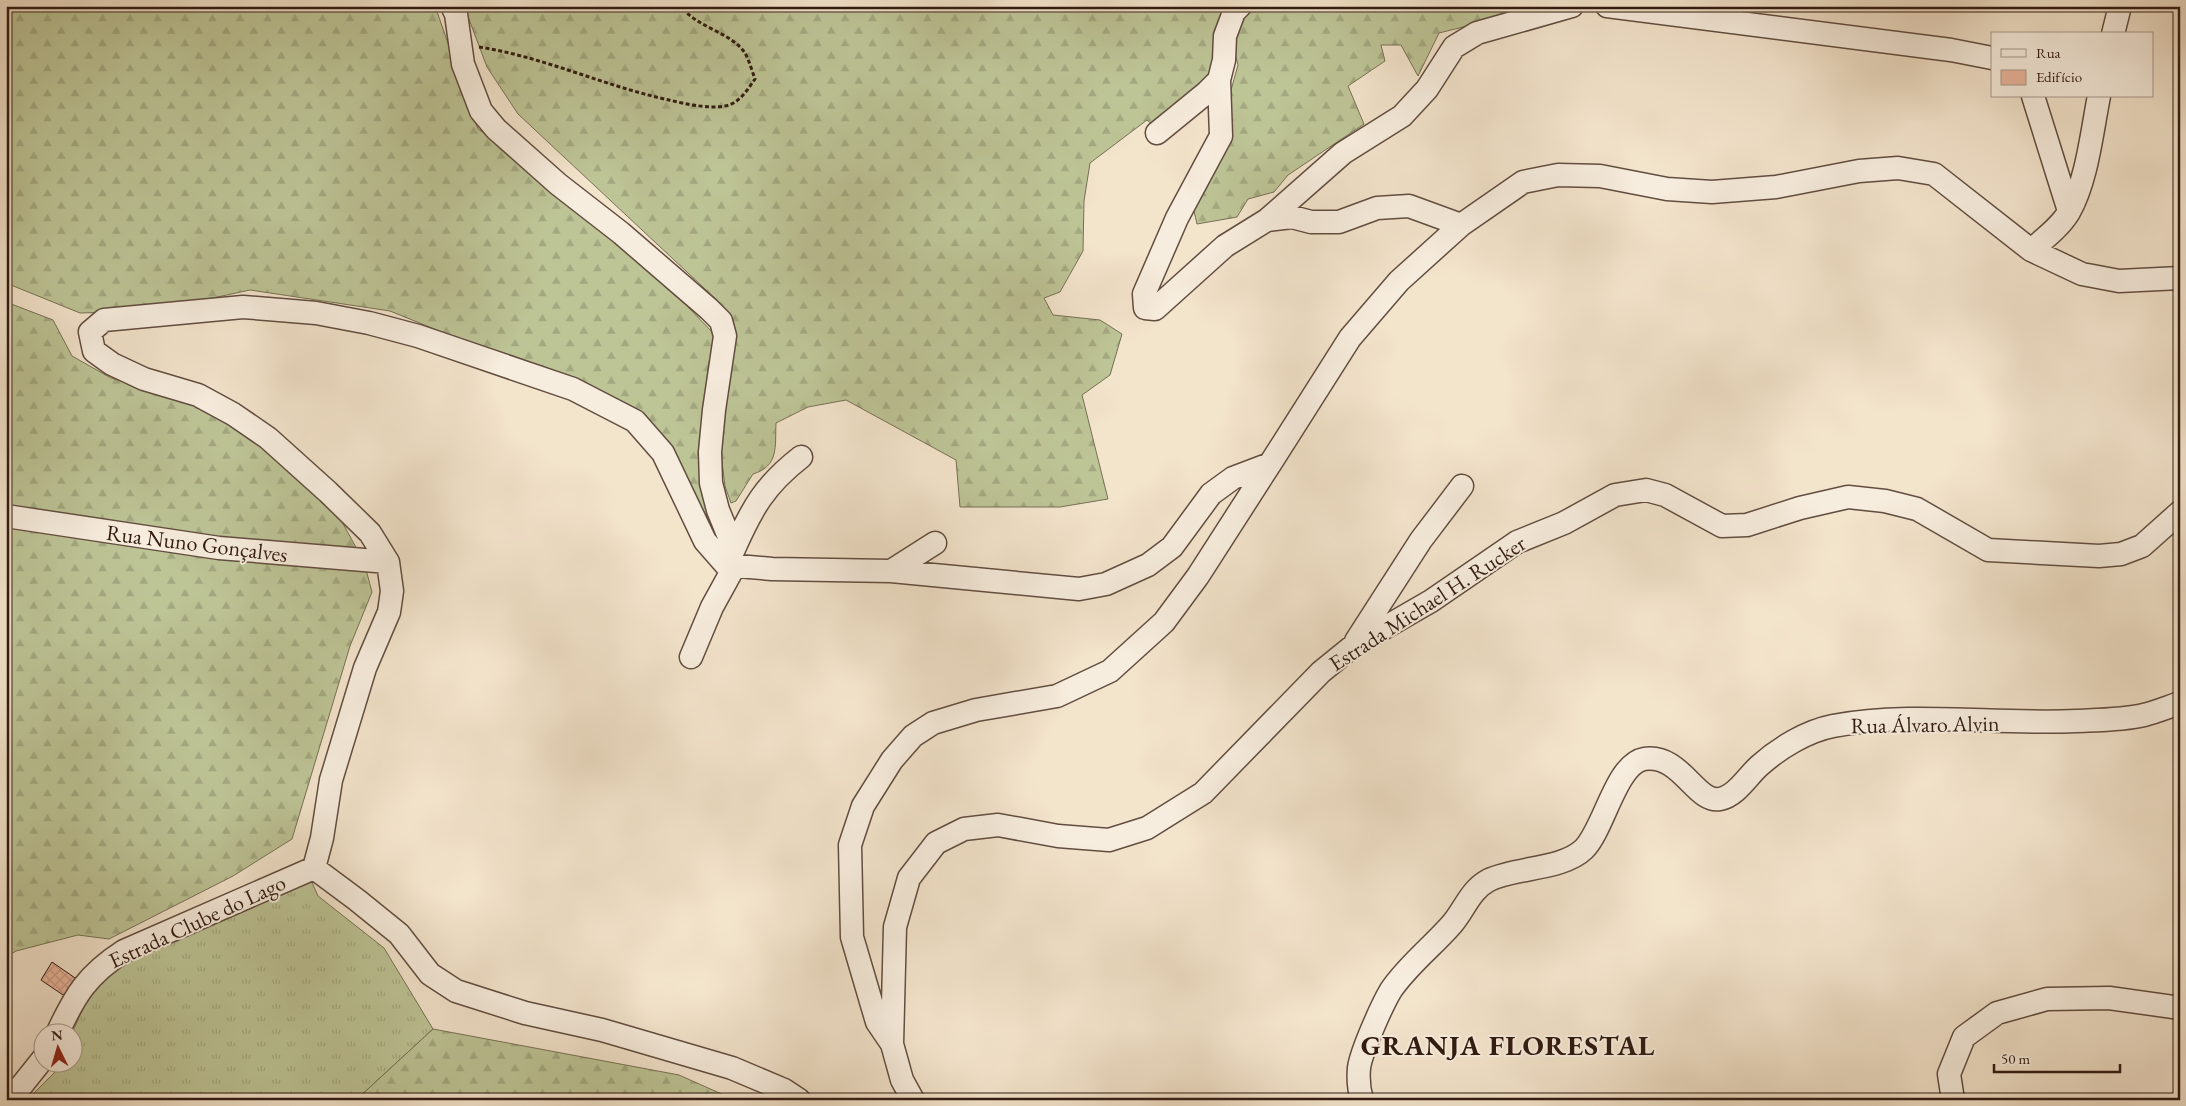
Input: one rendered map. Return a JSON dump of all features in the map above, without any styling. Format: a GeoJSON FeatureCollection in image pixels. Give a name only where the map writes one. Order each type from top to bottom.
{"type":"FeatureCollection","features":[{"type":"Feature","properties":{"kind":"street"},"geometry":{"type":"LineString","coordinates":[[452,6],[456,14],[463,64],[481,111],[496,129],[558,184],[621,233],[721,321],[725,336],[714,410],[710,452],[711,483],[731,560]]}},
{"type":"Feature","properties":{"kind":"street"},"geometry":{"type":"LineString","coordinates":[[1240,6],[1234,12],[1225,36],[1224,60],[1219,80],[1221,136],[1173,227],[1144,294],[1145,308],[1155,309],[1225,246],[1267,220],[1343,152],[1402,116],[1427,89],[1454,47],[1477,33],[1572,6]]}},
{"type":"Feature","properties":{"kind":"street"},"geometry":{"type":"LineString","coordinates":[[1607,6],[1951,50],[1991,58]]}},
{"type":"Feature","properties":{"kind":"street"},"geometry":{"type":"LineString","coordinates":[[2114,32],[2120,6]]}},
{"type":"Feature","properties":{"kind":"street"},"geometry":{"type":"LineString","coordinates":[[1157,133],[1206,94],[1219,80]]}},
{"type":"Feature","properties":{"kind":"street"},"geometry":{"type":"LineString","coordinates":[[2033,98],[2069,211]]}},
{"type":"Feature","properties":{"kind":"street"},"geometry":{"type":"LineString","coordinates":[[2031,250],[2052,232],[2069,211],[2081,179],[2099,98]]}},
{"type":"Feature","properties":{"kind":"street"},"geometry":{"type":"LineString","coordinates":[[892,1044],[877,1022],[852,937],[850,845],[863,806],[892,760],[913,736],[933,723],[976,710],[1057,696],[1110,671],[1164,622],[1198,576],[1350,338],[1399,281],[1461,225],[1523,182],[1558,175],[1600,176],[1667,189],[1712,192],[1776,187],[1859,171],[1898,168],[1934,174],[2031,250],[2082,274],[2119,281],[2180,278]]}},
{"type":"Feature","properties":{"kind":"street"},"geometry":{"type":"LineString","coordinates":[[1267,220],[1292,217],[1311,222],[1339,222],[1377,208],[1409,206],[1461,225]]}},
{"type":"Feature","properties":{"kind":"street"},"geometry":{"type":"LineString","coordinates":[[799,1100],[784,1090],[732,1068],[602,1030],[525,1013],[456,991],[430,974],[399,934],[314,868],[322,838],[331,780],[366,668],[389,612],[392,591],[388,562],[370,533],[268,438],[233,414],[198,394],[144,379],[112,364],[94,351],[90,332],[104,320],[244,307],[316,314],[370,323],[418,336],[573,388],[635,421],[663,453],[705,541],[731,560],[891,570],[1079,589],[1106,584],[1148,565],[1172,547],[1211,494],[1232,478],[1270,464]]}},
{"type":"Feature","properties":{"kind":"street"},"geometry":{"type":"LineString","coordinates":[[690,657],[731,560],[764,490],[780,473],[801,457]]}},
{"type":"Feature","properties":{"kind":"street"},"geometry":{"type":"LineString","coordinates":[[1353,646],[1421,540],[1462,486]]}},
{"type":"Feature","properties":{"kind":"street","name":"Estrada Michael H. Rucker"},"geometry":{"type":"LineString","coordinates":[[913,1100],[902,1080],[892,1044],[895,927],[909,878],[936,843],[964,830],[998,825],[1058,836],[1109,840],[1147,828],[1203,793],[1321,672],[1353,646],[1431,600],[1517,542],[1564,523],[1615,495],[1646,490],[1665,495],[1722,526],[1747,525],[1800,508],[1848,497],[1885,501],[1917,509],[1988,550],[2098,556],[2121,554],[2142,546],[2180,512]]}},
{"type":"Feature","properties":{"kind":"street","name":"Rua Nuno Gonçalves"},"geometry":{"type":"LineString","coordinates":[[6,516],[220,548],[388,562]]}},
{"type":"Feature","properties":{"kind":"street"},"geometry":{"type":"LineString","coordinates":[[891,570],[935,543]]}},
{"type":"Feature","properties":{"kind":"street","name":"Rua Álvaro Alvin"},"geometry":{"type":"LineString","coordinates":[[1362,1100],[1359,1091],[1359,1067],[1391,991],[1454,922],[1467,898],[1487,881],[1565,860],[1584,849],[1602,820],[1628,768],[1643,759],[1663,760],[1682,773],[1705,796],[1717,800],[1730,796],[1759,766],[1782,747],[1829,727],[1866,721],[2035,723],[2100,720],[2143,715],[2180,703]]}},
{"type":"Feature","properties":{"kind":"street","name":"Estrada Clube do Lago"},"geometry":{"type":"LineString","coordinates":[[62,1024],[74,998],[100,967],[124,951],[314,868]]}},
{"type":"Feature","properties":{"kind":"street"},"geometry":{"type":"LineString","coordinates":[[1953,1100],[1949,1074],[1964,1037],[1997,1013],[2047,999],[2109,998],[2180,1008]]}},
{"type":"Feature","properties":{"kind":"street"},"geometry":{"type":"LineString","coordinates":[[10,1100],[32,1072]]}},
{"type":"Feature","properties":{"kind":"path"},"geometry":{"type":"LineString","coordinates":[[463,64],[475,46],[515,52],[642,94],[694,105],[726,106],[744,95],[755,79],[744,52],[723,35],[695,20],[681,6]]}},
{"type":"Feature","properties":{"kind":"green space"},"geometry":{"type":"Polygon","coordinates":[[[6,6],[435,6],[478,129],[511,151],[686,305],[717,337],[709,362],[698,454],[709,520],[644,414],[390,311],[250,290],[152,311],[80,313],[6,283],[6,6]]]}},
{"type":"Feature","properties":{"kind":"green space"},"geometry":{"type":"Polygon","coordinates":[[[464,6],[1230,6],[1214,32],[1224,62],[1166,137],[1147,120],[1090,163],[1084,201],[1083,251],[1060,292],[1044,298],[1053,315],[1100,320],[1122,334],[1110,375],[1082,395],[1108,499],[1060,507],[960,507],[956,460],[846,400],[808,407],[776,423],[775,448],[771,461],[767,466],[753,474],[736,501],[731,503],[725,486],[717,422],[734,328],[719,302],[518,114],[487,67],[464,6]]]}},
{"type":"Feature","properties":{"kind":"green space"},"geometry":{"type":"Polygon","coordinates":[[[1251,6],[1539,6],[1539,8],[1439,33],[1418,76],[1401,45],[1381,45],[1385,61],[1348,86],[1364,124],[1288,175],[1274,192],[1248,199],[1237,217],[1197,224],[1194,211],[1209,169],[1238,65],[1229,29],[1251,6]]]}},
{"type":"Feature","properties":{"kind":"green space"},"geometry":{"type":"Polygon","coordinates":[[[6,302],[53,320],[72,356],[111,378],[192,401],[233,423],[335,509],[364,562],[372,592],[350,646],[292,839],[233,876],[109,939],[78,935],[16,951],[6,957],[6,302]]]}},
{"type":"Feature","properties":{"kind":"green space"},"geometry":{"type":"Polygon","coordinates":[[[309,876],[318,896],[384,948],[433,1029],[356,1100],[27,1100],[53,1074],[82,1074],[82,1024],[76,1024],[89,995],[123,956],[309,876]]]}},
{"type":"Feature","properties":{"kind":"green space"},"geometry":{"type":"Polygon","coordinates":[[[433,1029],[679,1075],[735,1100],[356,1100],[433,1029]]]}},
{"type":"Feature","properties":{"kind":"building"},"geometry":{"type":"Polygon","coordinates":[[[52,962],[78,980],[66,997],[41,980],[52,962]]]}},
{"type":"Feature","properties":{"kind":"district","name":"GRANJA FLORESTAL"},"geometry":{"type":"Point","coordinates":[1508,1045]}}]}
